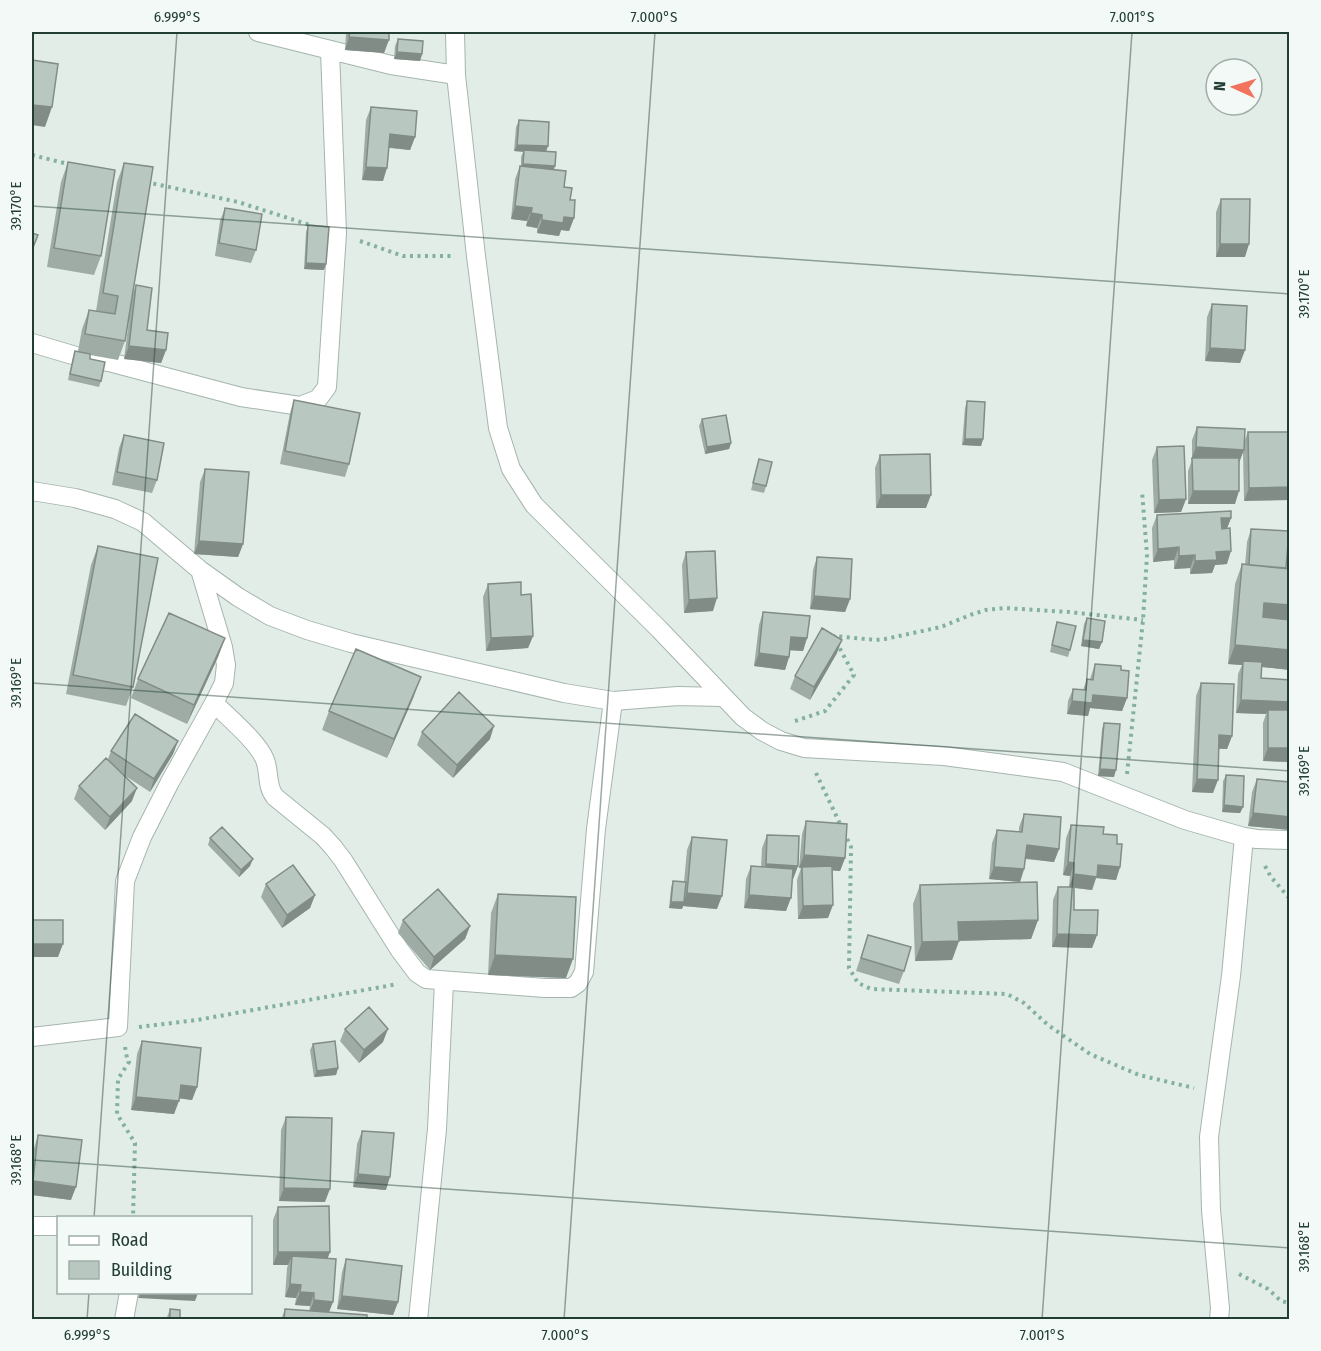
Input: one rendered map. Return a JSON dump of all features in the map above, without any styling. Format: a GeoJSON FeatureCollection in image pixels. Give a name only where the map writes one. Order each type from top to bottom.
{"type":"FeatureCollection","features":[{"type":"Feature","properties":{"kind":"street"},"geometry":{"type":"LineString","coordinates":[[258,32],[391,65],[456,75]]}},
{"type":"Feature","properties":{"kind":"street"},"geometry":{"type":"LineString","coordinates":[[455,32],[456,75],[498,428],[511,468],[534,505],[742,717],[762,731],[804,748],[944,756],[1063,772],[1185,820],[1251,838],[1290,840]]}},
{"type":"Feature","properties":{"kind":"street"},"geometry":{"type":"LineString","coordinates":[[32,343],[241,397],[300,406],[318,399],[327,387],[337,233],[330,51]]}},
{"type":"Feature","properties":{"kind":"street"},"geometry":{"type":"LineString","coordinates":[[32,491],[75,498],[115,510],[143,522],[200,570],[238,597],[270,616],[307,630],[351,643],[564,693],[613,701],[678,696],[723,697]]}},
{"type":"Feature","properties":{"kind":"street"},"geometry":{"type":"LineString","coordinates":[[32,1037],[121,1028],[125,881],[142,837],[224,682],[226,665],[223,647],[200,570]]}},
{"type":"Feature","properties":{"kind":"street"},"geometry":{"type":"LineString","coordinates":[[214,703],[265,759],[270,791],[333,846],[417,973],[426,979],[444,982],[572,988],[584,972],[596,829],[613,701]]}},
{"type":"Feature","properties":{"kind":"street"},"geometry":{"type":"LineString","coordinates":[[1219,1320],[1220,1308],[1209,1172],[1209,1137],[1251,838]]}},
{"type":"Feature","properties":{"kind":"street"},"geometry":{"type":"LineString","coordinates":[[418,1320],[438,1129],[444,982]]}},
{"type":"Feature","properties":{"kind":"street"},"geometry":{"type":"LineString","coordinates":[[32,1226],[57,1226]]}},
{"type":"Feature","properties":{"kind":"street"},"geometry":{"type":"LineString","coordinates":[[124,1320],[129,1294]]}},
{"type":"Feature","properties":{"kind":"path"},"geometry":{"type":"LineString","coordinates":[[32,155],[77,166]]}},
{"type":"Feature","properties":{"kind":"path"},"geometry":{"type":"LineString","coordinates":[[146,182],[238,202],[403,256],[476,256]]}},
{"type":"Feature","properties":{"kind":"path"},"geometry":{"type":"LineString","coordinates":[[1125,796],[1143,620],[1147,555],[1142,491]]}},
{"type":"Feature","properties":{"kind":"path"},"geometry":{"type":"LineString","coordinates":[[762,731],[825,711],[854,675],[834,636],[885,639],[941,627],[986,610],[1004,608],[1143,620]]}},
{"type":"Feature","properties":{"kind":"path"},"geometry":{"type":"LineString","coordinates":[[804,748],[851,848],[849,968],[858,983],[870,989],[1007,994],[1024,1003],[1048,1025],[1090,1054],[1139,1075],[1216,1094]]}},
{"type":"Feature","properties":{"kind":"path"},"geometry":{"type":"LineString","coordinates":[[1251,838],[1270,877],[1290,899]]}},
{"type":"Feature","properties":{"kind":"path"},"geometry":{"type":"LineString","coordinates":[[133,1216],[135,1143],[117,1114],[118,1079],[129,1062],[121,1028],[197,1020],[426,979]]}},
{"type":"Feature","properties":{"kind":"path"},"geometry":{"type":"LineString","coordinates":[[1216,1261],[1268,1289],[1281,1301],[1290,1303]]}},
{"type":"Feature","properties":{"kind":"building"},"geometry":{"type":"Polygon","coordinates":[[[350,32],[389,32],[389,40],[349,37],[350,32]]]}},
{"type":"Feature","properties":{"kind":"building"},"geometry":{"type":"Polygon","coordinates":[[[398,39],[423,41],[422,54],[397,52],[398,39]]]}},
{"type":"Feature","properties":{"kind":"building"},"geometry":{"type":"Polygon","coordinates":[[[32,60],[58,64],[52,107],[32,105],[32,60]]]}},
{"type":"Feature","properties":{"kind":"building"},"geometry":{"type":"Polygon","coordinates":[[[371,107],[417,111],[415,137],[390,134],[387,168],[366,167],[371,107]]]}},
{"type":"Feature","properties":{"kind":"building"},"geometry":{"type":"Polygon","coordinates":[[[519,120],[549,122],[548,146],[517,145],[519,120]]]}},
{"type":"Feature","properties":{"kind":"building"},"geometry":{"type":"Polygon","coordinates":[[[524,150],[556,152],[555,166],[523,164],[524,150]]]}},
{"type":"Feature","properties":{"kind":"building"},"geometry":{"type":"Polygon","coordinates":[[[68,162],[115,170],[101,256],[54,248],[68,162]]]}},
{"type":"Feature","properties":{"kind":"building"},"geometry":{"type":"Polygon","coordinates":[[[124,163],[153,167],[125,341],[85,334],[89,310],[115,314],[118,296],[103,293],[124,163]]]}},
{"type":"Feature","properties":{"kind":"building"},"geometry":{"type":"Polygon","coordinates":[[[520,166],[566,171],[564,187],[572,188],[570,200],[575,200],[574,218],[564,217],[563,223],[542,220],[542,215],[531,213],[532,208],[515,206],[520,166]]]}},
{"type":"Feature","properties":{"kind":"building"},"geometry":{"type":"Polygon","coordinates":[[[1221,199],[1250,199],[1249,244],[1220,244],[1221,199]]]}},
{"type":"Feature","properties":{"kind":"building"},"geometry":{"type":"Polygon","coordinates":[[[225,208],[262,214],[256,250],[219,243],[225,208]]]}},
{"type":"Feature","properties":{"kind":"building"},"geometry":{"type":"Polygon","coordinates":[[[308,225],[329,227],[326,264],[306,263],[308,225]]]}},
{"type":"Feature","properties":{"kind":"building"},"geometry":{"type":"Polygon","coordinates":[[[32,233],[38,235],[32,250],[32,233]]]}},
{"type":"Feature","properties":{"kind":"building"},"geometry":{"type":"Polygon","coordinates":[[[136,285],[152,288],[147,330],[168,333],[166,350],[129,346],[136,285]]]}},
{"type":"Feature","properties":{"kind":"building"},"geometry":{"type":"Polygon","coordinates":[[[1212,304],[1247,306],[1245,350],[1210,348],[1212,304]]]}},
{"type":"Feature","properties":{"kind":"building"},"geometry":{"type":"Polygon","coordinates":[[[75,351],[90,354],[90,359],[105,362],[101,381],[70,374],[75,351]]]}},
{"type":"Feature","properties":{"kind":"building"},"geometry":{"type":"Polygon","coordinates":[[[294,400],[360,413],[349,464],[285,451],[294,400]]]}},
{"type":"Feature","properties":{"kind":"building"},"geometry":{"type":"Polygon","coordinates":[[[967,401],[985,402],[983,439],[965,439],[967,401]]]}},
{"type":"Feature","properties":{"kind":"building"},"geometry":{"type":"Polygon","coordinates":[[[726,415],[731,443],[707,447],[702,419],[726,415]]]}},
{"type":"Feature","properties":{"kind":"building"},"geometry":{"type":"Polygon","coordinates":[[[1197,427],[1245,429],[1244,450],[1196,447],[1197,427]]]}},
{"type":"Feature","properties":{"kind":"building"},"geometry":{"type":"Polygon","coordinates":[[[1248,432],[1290,432],[1290,487],[1249,488],[1248,432]]]}},
{"type":"Feature","properties":{"kind":"building"},"geometry":{"type":"Polygon","coordinates":[[[124,435],[164,443],[157,480],[117,472],[124,435]]]}},
{"type":"Feature","properties":{"kind":"building"},"geometry":{"type":"Polygon","coordinates":[[[1184,446],[1186,499],[1159,500],[1157,447],[1184,446]]]}},
{"type":"Feature","properties":{"kind":"building"},"geometry":{"type":"Polygon","coordinates":[[[930,454],[931,495],[881,495],[880,455],[930,454]]]}},
{"type":"Feature","properties":{"kind":"building"},"geometry":{"type":"Polygon","coordinates":[[[1192,458],[1239,458],[1239,491],[1193,491],[1192,458]]]}},
{"type":"Feature","properties":{"kind":"building"},"geometry":{"type":"Polygon","coordinates":[[[759,459],[772,462],[766,486],[753,483],[759,459]]]}},
{"type":"Feature","properties":{"kind":"building"},"geometry":{"type":"Polygon","coordinates":[[[205,469],[249,472],[243,544],[199,541],[205,469]]]}},
{"type":"Feature","properties":{"kind":"building"},"geometry":{"type":"Polygon","coordinates":[[[1231,511],[1231,518],[1221,518],[1222,529],[1230,528],[1231,551],[1216,552],[1217,560],[1195,561],[1195,555],[1179,556],[1179,547],[1158,549],[1157,515],[1231,511]]]}},
{"type":"Feature","properties":{"kind":"building"},"geometry":{"type":"Polygon","coordinates":[[[1251,529],[1289,531],[1286,568],[1249,565],[1251,529]]]}},
{"type":"Feature","properties":{"kind":"building"},"geometry":{"type":"Polygon","coordinates":[[[98,546],[158,558],[133,687],[73,675],[98,546]]]}},
{"type":"Feature","properties":{"kind":"building"},"geometry":{"type":"Polygon","coordinates":[[[715,551],[717,598],[689,600],[686,552],[715,551]]]}},
{"type":"Feature","properties":{"kind":"building"},"geometry":{"type":"Polygon","coordinates":[[[817,557],[852,559],[850,599],[814,596],[817,557]]]}},
{"type":"Feature","properties":{"kind":"building"},"geometry":{"type":"Polygon","coordinates":[[[1242,564],[1290,569],[1290,605],[1264,603],[1263,617],[1290,620],[1290,650],[1235,645],[1242,564]]]}},
{"type":"Feature","properties":{"kind":"building"},"geometry":{"type":"Polygon","coordinates":[[[521,582],[521,595],[531,594],[533,636],[491,638],[488,584],[521,582]]]}},
{"type":"Feature","properties":{"kind":"building"},"geometry":{"type":"Polygon","coordinates":[[[763,612],[810,616],[807,638],[791,637],[789,657],[759,653],[763,612]]]}},
{"type":"Feature","properties":{"kind":"building"},"geometry":{"type":"Polygon","coordinates":[[[169,613],[225,638],[194,705],[138,679],[169,613]]]}},
{"type":"Feature","properties":{"kind":"building"},"geometry":{"type":"Polygon","coordinates":[[[1087,618],[1105,621],[1102,642],[1083,640],[1087,618]]]}},
{"type":"Feature","properties":{"kind":"building"},"geometry":{"type":"Polygon","coordinates":[[[1057,622],[1076,626],[1070,650],[1052,645],[1057,622]]]}},
{"type":"Feature","properties":{"kind":"building"},"geometry":{"type":"Polygon","coordinates":[[[822,628],[842,640],[814,687],[795,676],[822,628]]]}},
{"type":"Feature","properties":{"kind":"building"},"geometry":{"type":"Polygon","coordinates":[[[356,649],[421,677],[394,739],[329,711],[356,649]]]}},
{"type":"Feature","properties":{"kind":"building"},"geometry":{"type":"Polygon","coordinates":[[[1243,661],[1262,662],[1261,678],[1290,680],[1290,702],[1241,700],[1243,661]]]}},
{"type":"Feature","properties":{"kind":"building"},"geometry":{"type":"Polygon","coordinates":[[[1095,664],[1121,666],[1121,670],[1129,671],[1127,698],[1093,695],[1092,703],[1072,701],[1073,689],[1086,690],[1087,679],[1093,680],[1095,664]]]}},
{"type":"Feature","properties":{"kind":"building"},"geometry":{"type":"Polygon","coordinates":[[[1201,683],[1234,684],[1232,736],[1219,735],[1218,780],[1197,779],[1201,683]]]}},
{"type":"Feature","properties":{"kind":"building"},"geometry":{"type":"Polygon","coordinates":[[[459,692],[494,726],[457,765],[422,732],[459,692]]]}},
{"type":"Feature","properties":{"kind":"building"},"geometry":{"type":"Polygon","coordinates":[[[1268,710],[1290,710],[1290,748],[1268,748],[1268,710]]]}},
{"type":"Feature","properties":{"kind":"building"},"geometry":{"type":"Polygon","coordinates":[[[135,714],[178,741],[154,779],[111,751],[135,714]]]}},
{"type":"Feature","properties":{"kind":"building"},"geometry":{"type":"Polygon","coordinates":[[[1104,723],[1120,724],[1116,770],[1100,769],[1104,723]]]}},
{"type":"Feature","properties":{"kind":"building"},"geometry":{"type":"Polygon","coordinates":[[[106,758],[137,788],[110,817],[79,786],[106,758]]]}},
{"type":"Feature","properties":{"kind":"building"},"geometry":{"type":"Polygon","coordinates":[[[1226,775],[1244,776],[1243,807],[1224,805],[1226,775]]]}},
{"type":"Feature","properties":{"kind":"building"},"geometry":{"type":"Polygon","coordinates":[[[1257,779],[1290,782],[1290,817],[1253,813],[1257,779]]]}},
{"type":"Feature","properties":{"kind":"building"},"geometry":{"type":"Polygon","coordinates":[[[1024,814],[1061,817],[1059,849],[1027,845],[1024,869],[994,867],[997,830],[1022,832],[1024,814]]]}},
{"type":"Feature","properties":{"kind":"building"},"geometry":{"type":"Polygon","coordinates":[[[806,821],[847,824],[845,858],[804,855],[806,821]]]}},
{"type":"Feature","properties":{"kind":"building"},"geometry":{"type":"Polygon","coordinates":[[[1071,825],[1104,827],[1103,834],[1117,835],[1117,844],[1122,844],[1120,867],[1098,865],[1097,877],[1074,874],[1074,863],[1068,862],[1071,825]]]}},
{"type":"Feature","properties":{"kind":"building"},"geometry":{"type":"Polygon","coordinates":[[[222,827],[253,859],[241,870],[210,838],[222,827]]]}},
{"type":"Feature","properties":{"kind":"building"},"geometry":{"type":"Polygon","coordinates":[[[767,835],[799,836],[798,866],[766,864],[767,835]]]}},
{"type":"Feature","properties":{"kind":"building"},"geometry":{"type":"Polygon","coordinates":[[[692,837],[727,840],[722,896],[687,893],[692,837]]]}},
{"type":"Feature","properties":{"kind":"building"},"geometry":{"type":"Polygon","coordinates":[[[293,865],[315,895],[287,915],[266,884],[293,865]]]}},
{"type":"Feature","properties":{"kind":"building"},"geometry":{"type":"Polygon","coordinates":[[[751,866],[793,869],[791,898],[749,895],[751,866]]]}},
{"type":"Feature","properties":{"kind":"building"},"geometry":{"type":"Polygon","coordinates":[[[832,866],[833,905],[803,906],[802,867],[832,866]]]}},
{"type":"Feature","properties":{"kind":"building"},"geometry":{"type":"Polygon","coordinates":[[[673,881],[686,882],[684,902],[671,902],[673,881]]]}},
{"type":"Feature","properties":{"kind":"building"},"geometry":{"type":"Polygon","coordinates":[[[1037,882],[1038,920],[958,922],[959,941],[922,942],[920,885],[1037,882]]]}},
{"type":"Feature","properties":{"kind":"building"},"geometry":{"type":"Polygon","coordinates":[[[1058,887],[1074,887],[1074,910],[1098,910],[1097,935],[1057,934],[1058,887]]]}},
{"type":"Feature","properties":{"kind":"building"},"geometry":{"type":"Polygon","coordinates":[[[438,889],[470,926],[434,957],[403,920],[438,889]]]}},
{"type":"Feature","properties":{"kind":"building"},"geometry":{"type":"Polygon","coordinates":[[[498,894],[576,897],[573,959],[495,955],[498,894]]]}},
{"type":"Feature","properties":{"kind":"building"},"geometry":{"type":"Polygon","coordinates":[[[32,920],[63,920],[63,944],[32,944],[32,920]]]}},
{"type":"Feature","properties":{"kind":"building"},"geometry":{"type":"Polygon","coordinates":[[[868,935],[911,947],[904,971],[861,958],[868,935]]]}},
{"type":"Feature","properties":{"kind":"building"},"geometry":{"type":"Polygon","coordinates":[[[369,1007],[388,1029],[364,1050],[345,1029],[369,1007]]]}},
{"type":"Feature","properties":{"kind":"building"},"geometry":{"type":"Polygon","coordinates":[[[142,1041],[201,1048],[197,1087],[181,1085],[179,1101],[136,1097],[142,1041]]]}},
{"type":"Feature","properties":{"kind":"building"},"geometry":{"type":"Polygon","coordinates":[[[335,1041],[338,1068],[317,1071],[313,1044],[335,1041]]]}},
{"type":"Feature","properties":{"kind":"building"},"geometry":{"type":"Polygon","coordinates":[[[286,1117],[332,1118],[330,1189],[284,1188],[286,1117]]]}},
{"type":"Feature","properties":{"kind":"building"},"geometry":{"type":"Polygon","coordinates":[[[362,1131],[394,1133],[390,1177],[358,1174],[362,1131]]]}},
{"type":"Feature","properties":{"kind":"building"},"geometry":{"type":"Polygon","coordinates":[[[38,1135],[82,1140],[76,1187],[33,1181],[38,1135]]]}},
{"type":"Feature","properties":{"kind":"building"},"geometry":{"type":"Polygon","coordinates":[[[329,1206],[330,1252],[278,1252],[278,1207],[329,1206]]]}},
{"type":"Feature","properties":{"kind":"building"},"geometry":{"type":"Polygon","coordinates":[[[292,1256],[336,1259],[333,1302],[314,1300],[314,1293],[300,1292],[301,1285],[290,1284],[292,1256]]]}},
{"type":"Feature","properties":{"kind":"building"},"geometry":{"type":"Polygon","coordinates":[[[346,1259],[402,1266],[398,1302],[342,1296],[346,1259]]]}},
{"type":"Feature","properties":{"kind":"building"},"geometry":{"type":"Polygon","coordinates":[[[170,1309],[180,1310],[180,1320],[170,1320],[170,1309]]]}},
{"type":"Feature","properties":{"kind":"building"},"geometry":{"type":"Polygon","coordinates":[[[285,1309],[367,1315],[367,1320],[284,1320],[285,1309]]]}}]}
